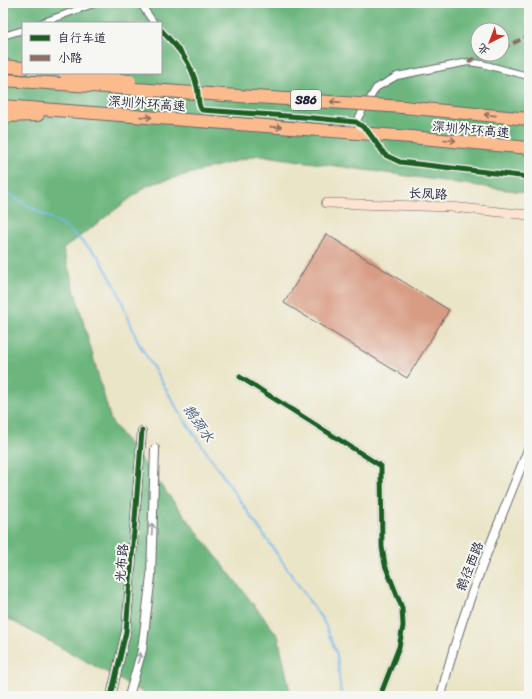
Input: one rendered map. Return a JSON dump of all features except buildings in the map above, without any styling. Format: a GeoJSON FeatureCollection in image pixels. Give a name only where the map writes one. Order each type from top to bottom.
{"type":"FeatureCollection","features":[{"type":"Feature","properties":{"kind":"highway"},"geometry":{"type":"LineString","coordinates":[[3,66],[22,68]]}},
{"type":"Feature","properties":{"kind":"highway"},"geometry":{"type":"LineString","coordinates":[[72,74],[208,93]]}},
{"type":"Feature","properties":{"kind":"highway","name":"深圳外环高速"},"geometry":{"type":"LineString","coordinates":[[3,80],[403,107],[529,120]]}},
{"type":"Feature","properties":{"kind":"highway","name":"深圳外环高速"},"geometry":{"type":"LineString","coordinates":[[3,106],[411,137],[529,148]]}},
{"type":"Feature","properties":{"kind":"highway"},"geometry":{"type":"LineString","coordinates":[[3,116],[107,114]]}},
{"type":"Feature","properties":{"kind":"main road","name":"长凤路"},"geometry":{"type":"LineString","coordinates":[[529,215],[451,207],[326,206],[404,209],[529,222]]}},
{"type":"Feature","properties":{"kind":"street"},"geometry":{"type":"LineString","coordinates":[[44,22],[96,3]]}},
{"type":"Feature","properties":{"kind":"street"},"geometry":{"type":"LineString","coordinates":[[140,3],[153,22]]}},
{"type":"Feature","properties":{"kind":"street"},"geometry":{"type":"LineString","coordinates":[[3,36],[22,30]]}},
{"type":"Feature","properties":{"kind":"street"},"geometry":{"type":"LineString","coordinates":[[162,31],[181,50],[188,61],[197,86],[200,107],[202,110],[356,122],[367,130],[385,155],[400,162],[529,177]]}},
{"type":"Feature","properties":{"kind":"street"},"geometry":{"type":"LineString","coordinates":[[356,122],[376,88],[397,76],[468,62],[482,64],[496,69],[528,76]]}},
{"type":"Feature","properties":{"kind":"street"},"geometry":{"type":"LineString","coordinates":[[240,377],[381,466],[382,547],[385,565],[402,608],[403,626],[399,647],[380,696]]}},
{"type":"Feature","properties":{"kind":"street","name":"光布路"},"geometry":{"type":"LineString","coordinates":[[111,696],[126,632],[142,431]]}},
{"type":"Feature","properties":{"kind":"street","name":"鹅径西路"},"geometry":{"type":"LineString","coordinates":[[441,696],[451,652],[470,596],[529,447]]}},
{"type":"Feature","properties":{"kind":"street"},"geometry":{"type":"LineString","coordinates":[[129,696],[142,650],[151,576],[155,449]]}},
{"type":"Feature","properties":{"kind":"green space"},"geometry":{"type":"Polygon","coordinates":[[[3,3],[529,3],[529,193],[258,155],[148,185],[63,249],[111,421],[278,636],[291,696],[150,696],[3,616],[3,3]]]}},
{"type":"Feature","properties":{"kind":"waterway","name":"鹅颈水"},"geometry":{"type":"LineString","coordinates":[[3,191],[67,228],[98,256],[116,287],[138,342],[183,418],[324,622],[337,655],[341,696]]}},
{"type":"Feature","properties":{"kind":"marked path"},"geometry":{"type":"LineString","coordinates":[[510,44],[529,36]]}},
{"type":"Feature","properties":{"kind":"cycle path"},"geometry":{"type":"LineString","coordinates":[[162,31],[187,62],[198,90],[199,106],[202,110],[356,122],[367,130],[385,155],[400,162],[529,177]]}},
{"type":"Feature","properties":{"kind":"cycle path"},"geometry":{"type":"LineString","coordinates":[[240,377],[381,466],[382,547],[385,565],[402,608],[403,626],[399,647],[380,696]]}},
{"type":"Feature","properties":{"kind":"cycle path"},"geometry":{"type":"LineString","coordinates":[[111,696],[126,632],[142,431]]}}]}
